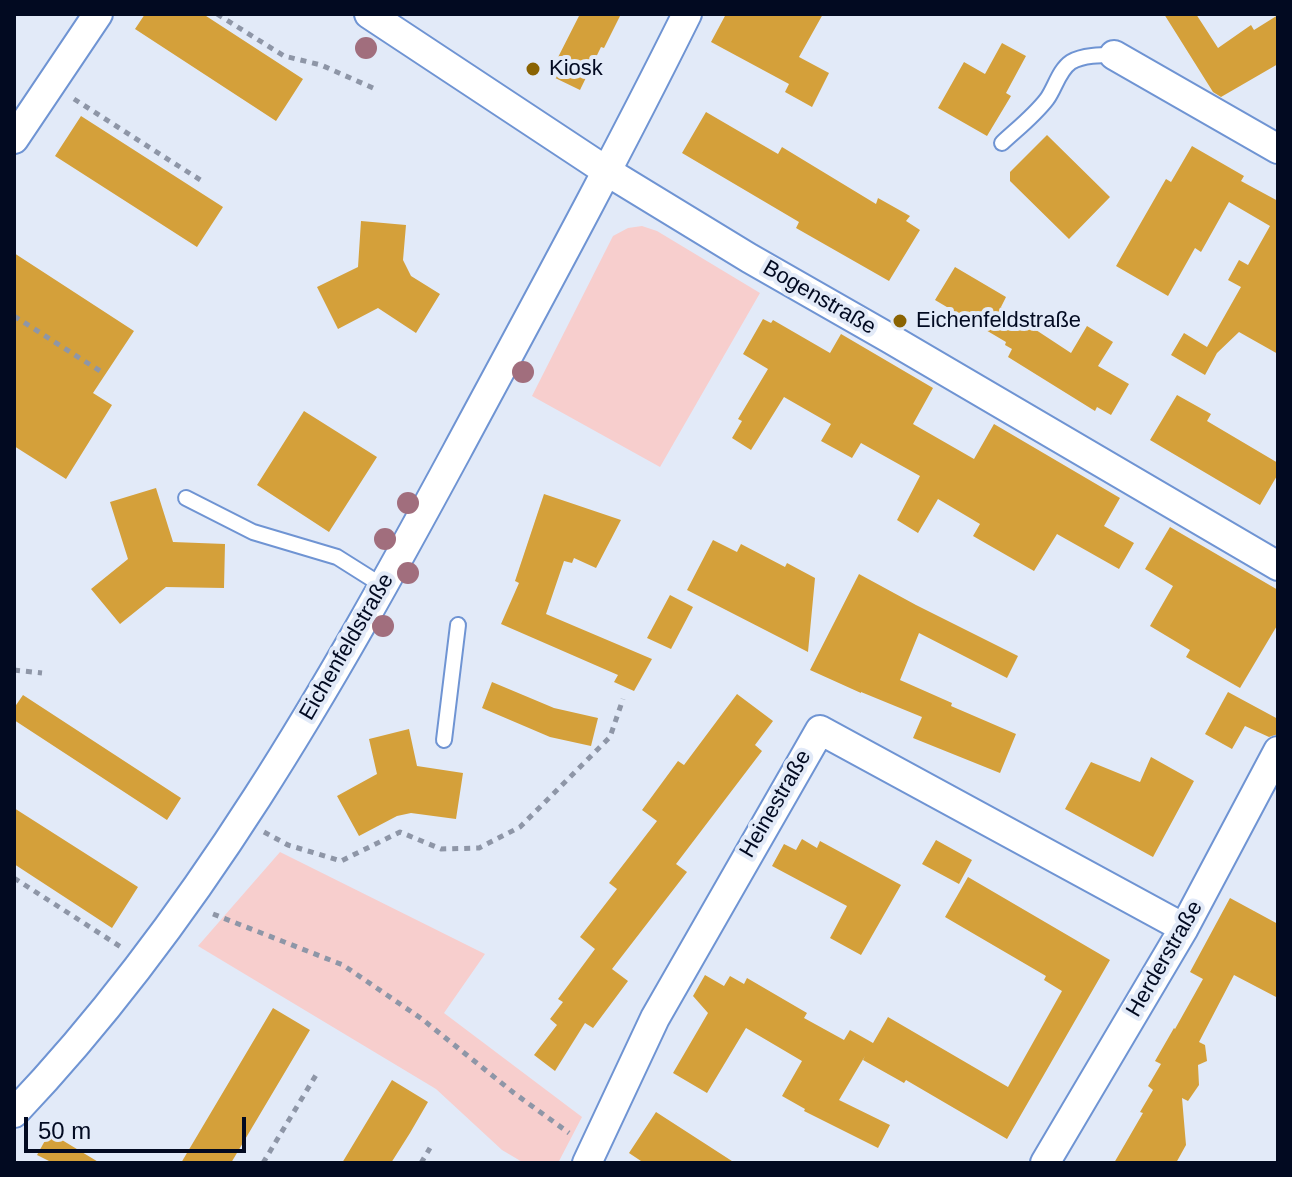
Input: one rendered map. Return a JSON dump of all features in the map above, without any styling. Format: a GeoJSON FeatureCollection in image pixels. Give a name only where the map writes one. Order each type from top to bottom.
{"type":"FeatureCollection","features":[{"type":"Feature","properties":{"kind":"street"},"geometry":{"type":"LineString","coordinates":[[14,139],[98,14]]}},
{"type":"Feature","properties":{"kind":"street","name":"Bogenstraße"},"geometry":{"type":"LineString","coordinates":[[369,14],[608,172],[749,258],[1278,566]]}},
{"type":"Feature","properties":{"kind":"street","name":"Eichenfeldstraße"},"geometry":{"type":"LineString","coordinates":[[14,1113],[144,962],[241,821],[308,714],[383,586],[608,172],[687,14]]}},
{"type":"Feature","properties":{"kind":"street"},"geometry":{"type":"LineString","coordinates":[[1114,55],[1278,149]]}},
{"type":"Feature","properties":{"kind":"street","name":"Heinestraße"},"geometry":{"type":"LineString","coordinates":[[590,1156],[655,1018],[820,730],[1184,928]]}},
{"type":"Feature","properties":{"kind":"street","name":"Herderstraße"},"geometry":{"type":"LineString","coordinates":[[1045,1163],[1184,928],[1278,751]]}},
{"type":"Feature","properties":{"kind":"lane"},"geometry":{"type":"LineString","coordinates":[[1002,143],[1048,98],[1059,76],[1071,63],[1092,56],[1114,55]]}},
{"type":"Feature","properties":{"kind":"lane"},"geometry":{"type":"LineString","coordinates":[[186,498],[253,532],[337,557],[383,586]]}},
{"type":"Feature","properties":{"kind":"lane"},"geometry":{"type":"LineString","coordinates":[[444,740],[458,625]]}},
{"type":"Feature","properties":{"kind":"path"},"geometry":{"type":"LineString","coordinates":[[217,14],[284,56],[321,65],[373,88]]}},
{"type":"Feature","properties":{"kind":"path"},"geometry":{"type":"LineString","coordinates":[[51,84],[205,183]]}},
{"type":"Feature","properties":{"kind":"path"},"geometry":{"type":"LineString","coordinates":[[14,316],[100,371]]}},
{"type":"Feature","properties":{"kind":"path"},"geometry":{"type":"LineString","coordinates":[[14,670],[42,673]]}},
{"type":"Feature","properties":{"kind":"path"},"geometry":{"type":"LineString","coordinates":[[241,821],[288,845],[341,861],[400,832],[441,849],[479,848],[520,827],[610,737],[623,699]]}},
{"type":"Feature","properties":{"kind":"path"},"geometry":{"type":"LineString","coordinates":[[14,878],[144,962]]}},
{"type":"Feature","properties":{"kind":"path"},"geometry":{"type":"LineString","coordinates":[[186,902],[343,965],[422,1019],[590,1156]]}},
{"type":"Feature","properties":{"kind":"path"},"geometry":{"type":"LineString","coordinates":[[263,1163],[316,1075]]}},
{"type":"Feature","properties":{"kind":"path"},"geometry":{"type":"LineString","coordinates":[[421,1163],[430,1148]]}},
{"type":"Feature","properties":{"kind":"shaded area"},"geometry":{"type":"Polygon","coordinates":[[[642,226],[657,231],[760,293],[660,467],[532,396],[613,236],[628,228],[642,226]]]}},
{"type":"Feature","properties":{"kind":"shaded area"},"geometry":{"type":"Polygon","coordinates":[[[280,852],[485,954],[444,1013],[582,1117],[558,1163],[524,1163],[502,1150],[436,1089],[198,946],[280,852]]]}},
{"type":"Feature","properties":{"kind":"building"},"geometry":{"type":"Polygon","coordinates":[[[145,14],[203,14],[303,79],[276,121],[135,29],[145,14]]]}},
{"type":"Feature","properties":{"kind":"building"},"geometry":{"type":"Polygon","coordinates":[[[580,14],[621,14],[580,90],[549,75],[580,14]]]}},
{"type":"Feature","properties":{"kind":"building"},"geometry":{"type":"Polygon","coordinates":[[[726,14],[823,14],[799,57],[829,73],[812,107],[785,92],[789,84],[711,42],[726,14]]]}},
{"type":"Feature","properties":{"kind":"building"},"geometry":{"type":"Polygon","coordinates":[[[1164,14],[1196,14],[1218,48],[1251,25],[1254,30],[1278,15],[1278,64],[1221,97],[1213,92],[1164,14]]]}},
{"type":"Feature","properties":{"kind":"building"},"geometry":{"type":"Polygon","coordinates":[[[1002,43],[1026,56],[1006,93],[1011,96],[987,136],[938,108],[964,62],[985,74],[1002,43]]]}},
{"type":"Feature","properties":{"kind":"building"},"geometry":{"type":"Polygon","coordinates":[[[706,112],[778,154],[782,147],[876,204],[878,198],[910,216],[906,221],[920,230],[889,281],[796,228],[799,222],[682,153],[706,112]]]}},
{"type":"Feature","properties":{"kind":"building"},"geometry":{"type":"Polygon","coordinates":[[[81,116],[223,207],[197,247],[55,156],[81,116]]]}},
{"type":"Feature","properties":{"kind":"building"},"geometry":{"type":"Polygon","coordinates":[[[1047,135],[1110,197],[1069,239],[1010,181],[1010,172],[1047,135]]]}},
{"type":"Feature","properties":{"kind":"building"},"geometry":{"type":"Polygon","coordinates":[[[1192,146],[1244,176],[1241,181],[1278,201],[1278,354],[1239,332],[1217,353],[1205,375],[1171,355],[1184,333],[1207,347],[1241,287],[1228,280],[1239,260],[1248,265],[1270,226],[1229,202],[1201,252],[1195,248],[1168,296],[1116,266],[1166,179],[1171,182],[1192,146]]]}},
{"type":"Feature","properties":{"kind":"building"},"geometry":{"type":"Polygon","coordinates":[[[361,221],[406,225],[403,260],[411,276],[440,294],[416,333],[378,308],[338,329],[317,287],[358,267],[361,221]]]}},
{"type":"Feature","properties":{"kind":"building"},"geometry":{"type":"Polygon","coordinates":[[[14,253],[134,331],[93,393],[112,405],[66,479],[14,446],[14,253]]]}},
{"type":"Feature","properties":{"kind":"building"},"geometry":{"type":"Polygon","coordinates":[[[955,267],[1006,297],[1001,307],[1071,353],[1087,326],[1113,342],[1098,366],[1129,384],[1111,415],[1097,407],[1095,411],[1008,357],[1012,349],[1005,345],[1006,342],[935,300],[955,267]]]}},
{"type":"Feature","properties":{"kind":"building"},"geometry":{"type":"Polygon","coordinates":[[[763,319],[771,323],[773,320],[830,353],[841,334],[933,388],[913,424],[974,459],[994,424],[1120,498],[1104,526],[1134,543],[1119,569],[1057,534],[1034,571],[973,536],[980,524],[938,499],[918,533],[897,520],[920,476],[861,443],[852,458],[821,441],[831,424],[784,397],[751,450],[732,438],[742,421],[738,419],[768,369],[743,354],[763,319]]]}},
{"type":"Feature","properties":{"kind":"building"},"geometry":{"type":"Polygon","coordinates":[[[1177,395],[1211,414],[1207,421],[1278,463],[1278,474],[1260,505],[1150,440],[1177,395]]]}},
{"type":"Feature","properties":{"kind":"building"},"geometry":{"type":"Polygon","coordinates":[[[304,411],[377,457],[329,532],[257,485],[304,411]]]}},
{"type":"Feature","properties":{"kind":"building"},"geometry":{"type":"Polygon","coordinates":[[[156,488],[173,542],[225,544],[224,588],[166,587],[120,624],[91,589],[128,559],[110,502],[156,488]]]}},
{"type":"Feature","properties":{"kind":"building"},"geometry":{"type":"Polygon","coordinates":[[[544,494],[621,520],[596,568],[574,558],[572,563],[564,561],[546,614],[652,659],[634,691],[614,682],[618,675],[501,624],[519,583],[515,581],[544,494]]]}},
{"type":"Feature","properties":{"kind":"building"},"geometry":{"type":"Polygon","coordinates":[[[1170,527],[1278,590],[1278,624],[1240,688],[1186,657],[1190,650],[1150,626],[1173,586],[1145,569],[1170,527]]]}},
{"type":"Feature","properties":{"kind":"building"},"geometry":{"type":"Polygon","coordinates":[[[713,540],[737,552],[741,544],[785,567],[787,563],[815,578],[808,652],[687,590],[713,540]]]}},
{"type":"Feature","properties":{"kind":"building"},"geometry":{"type":"Polygon","coordinates":[[[859,574],[1018,656],[1007,678],[919,633],[900,680],[1016,734],[1000,773],[913,738],[922,717],[810,670],[859,574]]]}},
{"type":"Feature","properties":{"kind":"building"},"geometry":{"type":"Polygon","coordinates":[[[670,595],[693,607],[671,649],[647,638],[670,595]]]}},
{"type":"Feature","properties":{"kind":"building"},"geometry":{"type":"Polygon","coordinates":[[[492,682],[554,708],[598,718],[591,746],[550,737],[482,708],[492,682]]]}},
{"type":"Feature","properties":{"kind":"building"},"geometry":{"type":"Polygon","coordinates":[[[1228,692],[1278,719],[1278,734],[1269,737],[1245,726],[1232,749],[1205,734],[1228,692]]]}},
{"type":"Feature","properties":{"kind":"building"},"geometry":{"type":"Polygon","coordinates":[[[737,694],[773,721],[755,745],[762,751],[676,864],[687,872],[612,969],[628,981],[593,1028],[585,1023],[555,1071],[534,1055],[557,1025],[550,1019],[563,1002],[558,999],[595,949],[580,937],[617,889],[609,883],[657,821],[642,810],[678,761],[684,765],[737,694]]]}},
{"type":"Feature","properties":{"kind":"building"},"geometry":{"type":"Polygon","coordinates":[[[23,695],[181,798],[167,820],[14,720],[14,708],[23,695]]]}},
{"type":"Feature","properties":{"kind":"building"},"geometry":{"type":"Polygon","coordinates":[[[409,729],[417,766],[463,773],[456,819],[411,813],[397,816],[359,836],[337,796],[377,774],[369,739],[409,729]]]}},
{"type":"Feature","properties":{"kind":"building"},"geometry":{"type":"Polygon","coordinates":[[[1151,757],[1194,781],[1153,857],[1065,809],[1091,762],[1140,782],[1151,757]]]}},
{"type":"Feature","properties":{"kind":"building"},"geometry":{"type":"Polygon","coordinates":[[[14,808],[138,887],[112,928],[14,864],[14,808]]]}},
{"type":"Feature","properties":{"kind":"building"},"geometry":{"type":"Polygon","coordinates":[[[802,839],[817,848],[820,841],[901,885],[861,955],[830,938],[847,906],[772,866],[784,844],[796,850],[802,839]]]}},
{"type":"Feature","properties":{"kind":"building"},"geometry":{"type":"Polygon","coordinates":[[[936,840],[972,860],[959,884],[922,864],[936,840]]]}},
{"type":"Feature","properties":{"kind":"building"},"geometry":{"type":"Polygon","coordinates":[[[968,877],[1110,960],[1007,1139],[906,1080],[904,1083],[863,1060],[865,1056],[839,1100],[890,1125],[878,1148],[804,1111],[782,1096],[802,1061],[746,1028],[707,1093],[673,1073],[708,1013],[693,996],[705,975],[724,986],[730,976],[744,984],[747,978],[807,1013],[804,1018],[844,1040],[850,1030],[873,1043],[888,1017],[1008,1087],[1062,991],[1044,980],[1046,976],[945,917],[968,877]]]}},
{"type":"Feature","properties":{"kind":"building"},"geometry":{"type":"Polygon","coordinates":[[[1230,898],[1278,924],[1278,998],[1234,975],[1199,1042],[1205,1045],[1207,1061],[1198,1065],[1199,1085],[1188,1101],[1182,1098],[1186,1145],[1176,1163],[1114,1163],[1153,1090],[1148,1086],[1161,1064],[1155,1061],[1203,979],[1190,972],[1230,898]]]}},
{"type":"Feature","properties":{"kind":"building"},"geometry":{"type":"Polygon","coordinates":[[[273,1008],[310,1030],[231,1163],[181,1163],[273,1008]]]}},
{"type":"Feature","properties":{"kind":"building"},"geometry":{"type":"Polygon","coordinates":[[[392,1080],[428,1102],[410,1133],[391,1163],[342,1163],[392,1080]]]}},
{"type":"Feature","properties":{"kind":"building"},"geometry":{"type":"Polygon","coordinates":[[[656,1112],[735,1163],[644,1163],[629,1153],[656,1112]]]}},
{"type":"Feature","properties":{"kind":"building"},"geometry":{"type":"Polygon","coordinates":[[[47,1137],[57,1137],[100,1163],[53,1163],[37,1155],[47,1137]]]}},
{"type":"Feature","properties":{"kind":"place","name":"Kiosk"},"geometry":{"type":"Point","coordinates":[533,69]}},
{"type":"Feature","properties":{"kind":"place","name":"Eichenfeldstraße"},"geometry":{"type":"Point","coordinates":[900,321]}}]}
